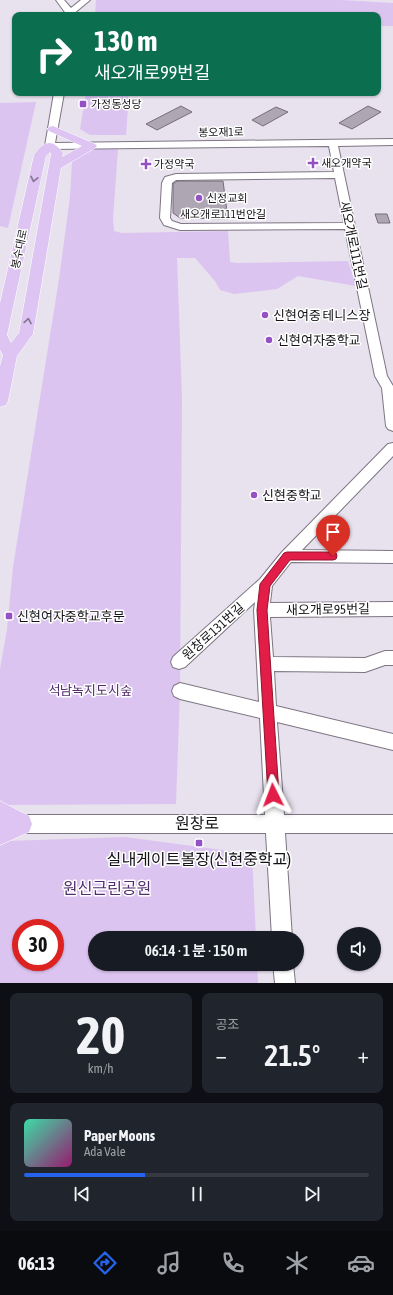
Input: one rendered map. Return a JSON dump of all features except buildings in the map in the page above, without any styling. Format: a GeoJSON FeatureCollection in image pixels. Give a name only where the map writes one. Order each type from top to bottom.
{"type":"FeatureCollection","features":[{"type":"Feature","properties":{"kind":"main road"},"geometry":{"type":"LineString","coordinates":[[54,129],[91,146]]}},
{"type":"Feature","properties":{"kind":"main road","name":"봉수대로"},"geometry":{"type":"LineString","coordinates":[[0,396],[5,355],[0,335],[40,155],[50,146],[57,153],[26,334],[5,355]]}},
{"type":"Feature","properties":{"kind":"main road"},"geometry":{"type":"LineString","coordinates":[[55,166],[91,146]]}},
{"type":"Feature","properties":{"kind":"main road"},"geometry":{"type":"LineString","coordinates":[[0,812],[10,824],[0,834]]}},
{"type":"Feature","properties":{"kind":"street"},"geometry":{"type":"LineString","coordinates":[[60,0],[69,12]]}},
{"type":"Feature","properties":{"kind":"street"},"geometry":{"type":"LineString","coordinates":[[70,12],[71,0]]}},
{"type":"Feature","properties":{"kind":"street"},"geometry":{"type":"LineString","coordinates":[[72,12],[86,0]]}},
{"type":"Feature","properties":{"kind":"street","name":"봉수대로"},"geometry":{"type":"LineString","coordinates":[[50,146],[54,129],[58,96]]}},
{"type":"Feature","properties":{"kind":"street","name":"봉오재1로"},"geometry":{"type":"LineString","coordinates":[[50,146],[393,142]]}},
{"type":"Feature","properties":{"kind":"street","name":"새오개로111번길"},"geometry":{"type":"LineString","coordinates":[[332,143],[381,376],[390,388],[393,426]]}},
{"type":"Feature","properties":{"kind":"street","name":"새오개로111번안길"},"geometry":{"type":"LineString","coordinates":[[339,175],[176,177],[169,179],[167,183],[165,218],[168,223],[180,227],[350,226]]}},
{"type":"Feature","properties":{"kind":"street","name":"원창로131번길"},"geometry":{"type":"LineString","coordinates":[[179,662],[265,584],[287,556],[393,448]]}},
{"type":"Feature","properties":{"kind":"street"},"geometry":{"type":"LineString","coordinates":[[287,556],[393,557]]}},
{"type":"Feature","properties":{"kind":"street","name":"원창로131번길"},"geometry":{"type":"LineString","coordinates":[[265,584],[262,610],[282,931]]}},
{"type":"Feature","properties":{"kind":"street","name":"새오개로95번길"},"geometry":{"type":"LineString","coordinates":[[262,610],[393,609]]}},
{"type":"Feature","properties":{"kind":"street"},"geometry":{"type":"LineString","coordinates":[[265,664],[365,665],[385,658],[393,658]]}},
{"type":"Feature","properties":{"kind":"street"},"geometry":{"type":"LineString","coordinates":[[180,691],[393,742]]}},
{"type":"Feature","properties":{"kind":"street","name":"원창로"},"geometry":{"type":"LineString","coordinates":[[10,824],[393,824]]}},
{"type":"Feature","properties":{"kind":"street"},"geometry":{"type":"LineString","coordinates":[[284,971],[285,983]]}},
{"type":"Feature","properties":{"kind":"green space"},"geometry":{"type":"Polygon","coordinates":[[[96,0],[341,0],[393,3],[393,26],[381,26],[381,12],[95,12],[96,0]]]}},
{"type":"Feature","properties":{"kind":"green space"},"geometry":{"type":"Polygon","coordinates":[[[86,96],[129,96],[126,135],[90,135],[80,129],[86,96]]]}},
{"type":"Feature","properties":{"kind":"green space"},"geometry":{"type":"Polygon","coordinates":[[[36,102],[8,228],[0,226],[0,103],[36,102]]]}},
{"type":"Feature","properties":{"kind":"green space","name":"석남녹지도시숲"},"geometry":{"type":"Polygon","coordinates":[[[118,149],[113,219],[114,231],[122,233],[228,231],[230,262],[348,261],[356,286],[298,276],[277,289],[234,294],[220,290],[215,281],[195,258],[177,258],[182,398],[180,691],[176,804],[5,805],[0,800],[0,669],[7,629],[13,567],[59,279],[70,197],[72,161],[85,151],[118,149]]]}},
{"type":"Feature","properties":{"kind":"green space","name":"원신근린공원"},"geometry":{"type":"Polygon","coordinates":[[[125,837],[252,854],[256,931],[88,931],[88,971],[257,971],[258,983],[0,983],[0,846],[7,841],[125,837]]]}},
{"type":"Feature","properties":{"kind":"place","name":"가정동성당"},"geometry":{"type":"Point","coordinates":[83,104]}},
{"type":"Feature","properties":{"kind":"place","name":"새오개약국"},"geometry":{"type":"Point","coordinates":[313,163]}},
{"type":"Feature","properties":{"kind":"place","name":"가정약국"},"geometry":{"type":"Point","coordinates":[146,164]}},
{"type":"Feature","properties":{"kind":"place","name":"신정교회"},"geometry":{"type":"Point","coordinates":[199,198]}},
{"type":"Feature","properties":{"kind":"place","name":"신현여중 테니스장"},"geometry":{"type":"Point","coordinates":[265,315]}},
{"type":"Feature","properties":{"kind":"place","name":"신현여자중학교"},"geometry":{"type":"Point","coordinates":[269,340]}},
{"type":"Feature","properties":{"kind":"place","name":"신현중학교"},"geometry":{"type":"Point","coordinates":[254,495]}},
{"type":"Feature","properties":{"kind":"place","name":"신현여자중학교후문"},"geometry":{"type":"Point","coordinates":[9,616]}},
{"type":"Feature","properties":{"kind":"place","name":"실내게이트볼장(신현중학교)"},"geometry":{"type":"Point","coordinates":[199,843]}},
{"type":"Feature","properties":{"kind":"route"},"geometry":{"type":"LineString","coordinates":[[273,795],[262,610],[265,584],[287,556],[333,556]]}}]}
